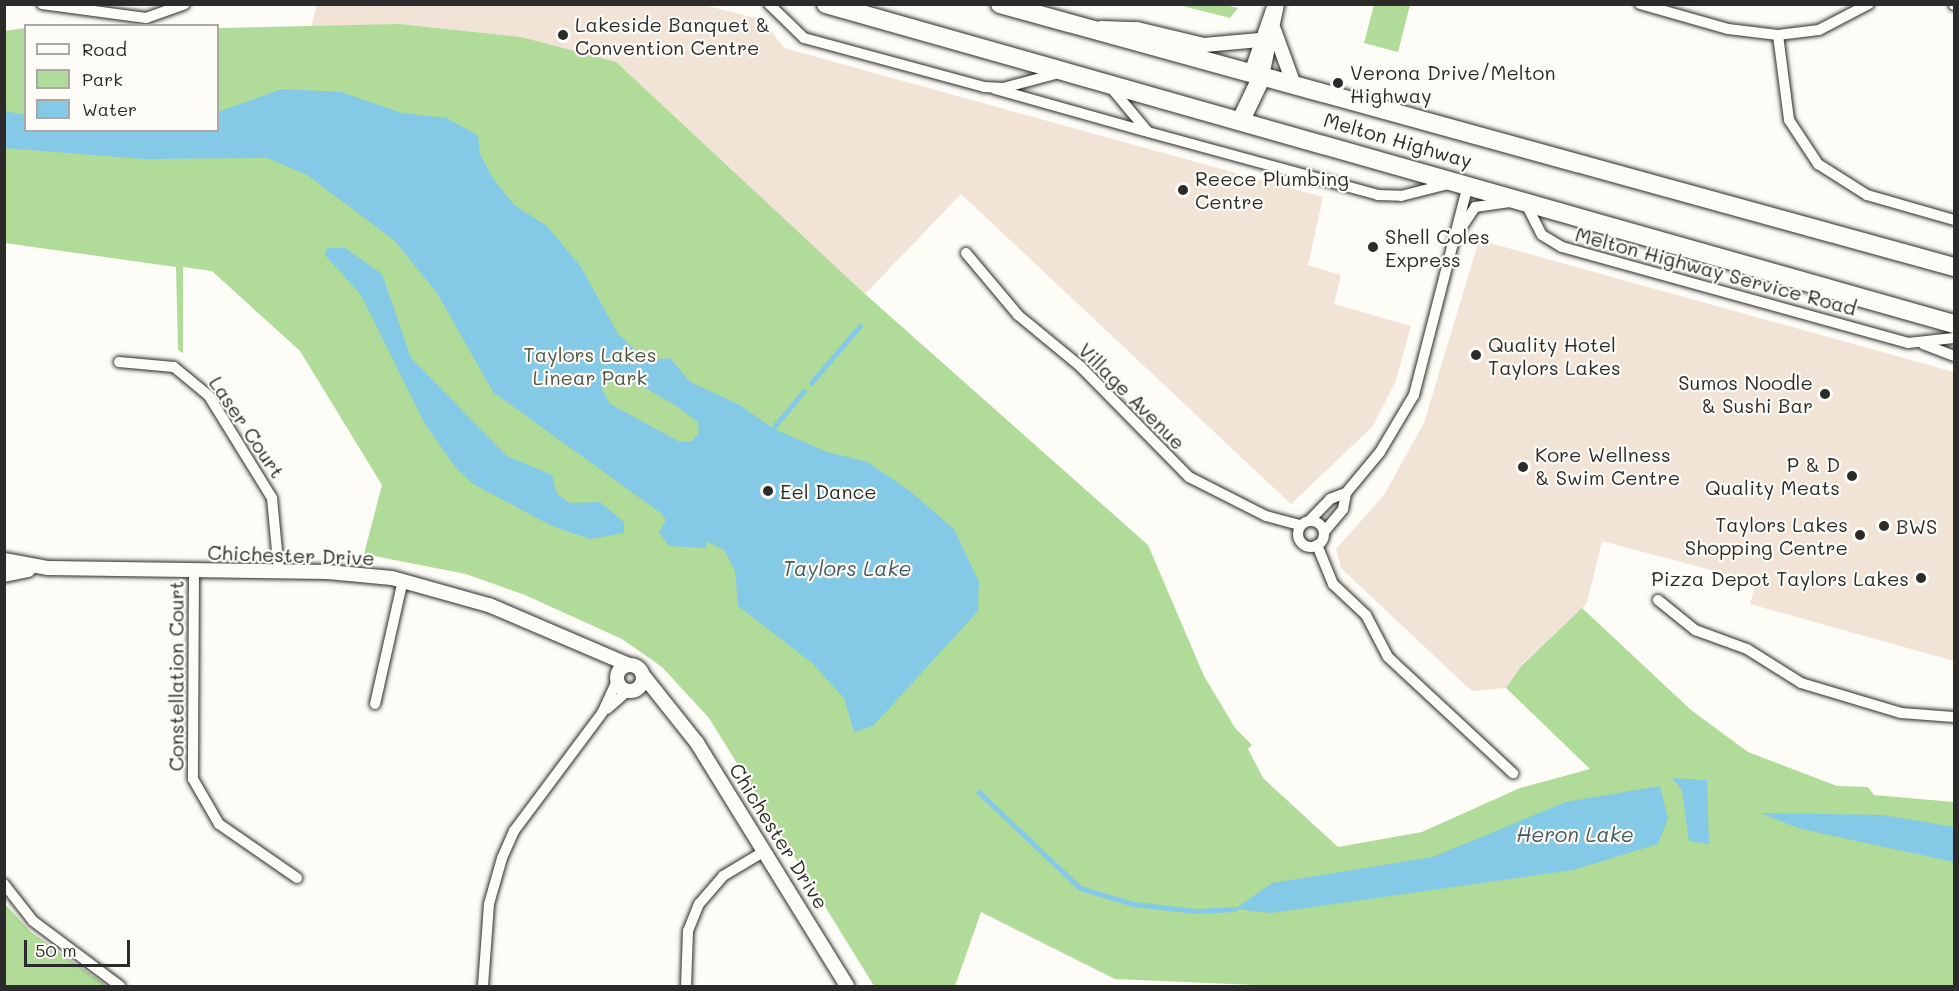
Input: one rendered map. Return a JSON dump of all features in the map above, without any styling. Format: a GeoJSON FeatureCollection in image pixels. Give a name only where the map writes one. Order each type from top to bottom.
{"type":"FeatureCollection","features":[{"type":"Feature","properties":{"kind":"highway","name":"Melton Highway"},"geometry":{"type":"LineString","coordinates":[[826,4],[1242,118],[1954,324]]}},
{"type":"Feature","properties":{"kind":"highway","name":"Melton Highway"},"geometry":{"type":"LineString","coordinates":[[1000,4],[1954,267]]}},
{"type":"Feature","properties":{"kind":"highway"},"geometry":{"type":"LineString","coordinates":[[1242,118],[1256,75]]}},
{"type":"Feature","properties":{"kind":"street"},"geometry":{"type":"LineString","coordinates":[[42,4],[146,18],[185,4]]}},
{"type":"Feature","properties":{"kind":"street"},"geometry":{"type":"LineString","coordinates":[[769,4],[804,38],[1378,195],[1401,196],[1463,182],[1460,231],[1414,395],[1392,435],[1346,493],[1343,509],[1324,532],[1317,545]]}},
{"type":"Feature","properties":{"kind":"street"},"geometry":{"type":"LineString","coordinates":[[1256,75],[1274,30],[1276,4]]}},
{"type":"Feature","properties":{"kind":"street"},"geometry":{"type":"LineString","coordinates":[[1256,75],[1260,40],[1276,4]]}},
{"type":"Feature","properties":{"kind":"street"},"geometry":{"type":"LineString","coordinates":[[1640,4],[1728,29],[1778,35],[1819,30],[1869,4]]}},
{"type":"Feature","properties":{"kind":"street"},"geometry":{"type":"LineString","coordinates":[[1086,28],[1129,27],[1204,45],[1260,40]]}},
{"type":"Feature","properties":{"kind":"street"},"geometry":{"type":"LineString","coordinates":[[1274,30],[1293,85]]}},
{"type":"Feature","properties":{"kind":"street"},"geometry":{"type":"LineString","coordinates":[[1778,35],[1789,120],[1818,164],[1867,195],[1954,220]]}},
{"type":"Feature","properties":{"kind":"street"},"geometry":{"type":"LineString","coordinates":[[995,89],[1068,70]]}},
{"type":"Feature","properties":{"kind":"street"},"geometry":{"type":"LineString","coordinates":[[1106,81],[1148,132]]}},
{"type":"Feature","properties":{"kind":"street"},"geometry":{"type":"LineString","coordinates":[[1460,231],[1475,207],[1524,200]]}},
{"type":"Feature","properties":{"kind":"street","name":"Melton Highway Service Road"},"geometry":{"type":"LineString","coordinates":[[1524,200],[1542,235],[1556,245],[1923,344],[1954,356]]}},
{"type":"Feature","properties":{"kind":"street","name":"Village Avenue"},"geometry":{"type":"LineString","coordinates":[[966,253],[1018,315],[1081,367],[1189,477],[1266,516],[1304,523]]}},
{"type":"Feature","properties":{"kind":"street","name":"Melton Highway Service Road"},"geometry":{"type":"LineString","coordinates":[[1923,344],[1954,338]]}},
{"type":"Feature","properties":{"kind":"street","name":"Laser Court"},"geometry":{"type":"LineString","coordinates":[[119,362],[174,367],[209,396],[272,498],[279,572]]}},
{"type":"Feature","properties":{"kind":"street"},"geometry":{"type":"LineString","coordinates":[[1317,545],[1302,544],[1304,523],[1330,499],[1346,493]]}},
{"type":"Feature","properties":{"kind":"street"},"geometry":{"type":"LineString","coordinates":[[1304,523],[1324,532]]}},
{"type":"Feature","properties":{"kind":"street"},"geometry":{"type":"LineString","coordinates":[[1317,545],[1333,584],[1366,615],[1384,653],[1513,773]]}},
{"type":"Feature","properties":{"kind":"street","name":"Chichester Drive"},"geometry":{"type":"LineString","coordinates":[[4,561],[48,568],[279,572],[403,580],[489,605],[629,665],[643,675],[671,711],[765,851],[847,987]]}},
{"type":"Feature","properties":{"kind":"street","name":"Chichester Drive"},"geometry":{"type":"LineString","coordinates":[[4,575],[48,568]]}},
{"type":"Feature","properties":{"kind":"street","name":"Constellation Court"},"geometry":{"type":"LineString","coordinates":[[194,571],[193,779],[219,824],[297,878]]}},
{"type":"Feature","properties":{"kind":"street"},"geometry":{"type":"LineString","coordinates":[[375,704],[403,580]]}},
{"type":"Feature","properties":{"kind":"street"},"geometry":{"type":"LineString","coordinates":[[1658,600],[1695,630],[1747,649],[1801,683],[1901,712],[1954,717]]}},
{"type":"Feature","properties":{"kind":"street","name":"Chichester Drive"},"geometry":{"type":"LineString","coordinates":[[592,650],[617,680],[630,691],[671,711]]}},
{"type":"Feature","properties":{"kind":"street"},"geometry":{"type":"LineString","coordinates":[[483,987],[488,914],[502,858],[514,831],[602,713],[617,680],[629,665]]}},
{"type":"Feature","properties":{"kind":"street"},"geometry":{"type":"LineString","coordinates":[[602,713],[630,691],[641,686],[643,675]]}},
{"type":"Feature","properties":{"kind":"street"},"geometry":{"type":"LineString","coordinates":[[686,987],[688,931],[699,904],[723,876],[765,851]]}},
{"type":"Feature","properties":{"kind":"street"},"geometry":{"type":"LineString","coordinates":[[4,884],[33,921],[120,987]]}},
{"type":"Feature","properties":{"kind":"shaded area"},"geometry":{"type":"Polygon","coordinates":[[[317,5],[704,5],[763,20],[784,48],[1323,197],[1308,265],[1341,275],[1334,304],[1411,326],[1395,383],[1372,427],[1291,504],[961,194],[865,294],[719,161],[521,37],[399,24],[311,27],[317,5]]]}},
{"type":"Feature","properties":{"kind":"shaded area"},"geometry":{"type":"Polygon","coordinates":[[[1479,240],[1954,372],[1954,661],[1750,604],[1756,582],[1602,541],[1587,603],[1521,665],[1506,688],[1472,691],[1465,685],[1341,568],[1336,549],[1384,495],[1424,423],[1479,240]]]}},
{"type":"Feature","properties":{"kind":"green space"},"geometry":{"type":"Polygon","coordinates":[[[1179,5],[1225,5],[1238,8],[1230,18],[1179,5]]]}},
{"type":"Feature","properties":{"kind":"green space"},"geometry":{"type":"Polygon","coordinates":[[[1374,5],[1410,5],[1398,52],[1364,43],[1374,5]]]}},
{"type":"Feature","properties":{"kind":"green space","name":"Taylors Lakes Linear Park"},"geometry":{"type":"Polygon","coordinates":[[[399,24],[521,37],[616,62],[865,294],[1148,545],[1204,676],[1235,728],[1252,745],[1248,749],[1263,778],[1338,847],[1422,832],[1520,788],[1590,769],[1506,688],[1521,666],[1587,603],[1582,608],[1691,710],[1748,752],[1837,786],[1868,787],[1874,795],[1954,802],[1954,986],[1280,986],[1115,979],[981,912],[955,986],[874,986],[709,718],[662,667],[622,639],[525,595],[466,574],[364,554],[382,485],[300,351],[212,271],[183,267],[183,353],[178,350],[176,267],[5,243],[4,31],[24,28],[24,132],[219,132],[219,28],[399,24]]]}},
{"type":"Feature","properties":{"kind":"green space"},"geometry":{"type":"Polygon","coordinates":[[[4,903],[31,932],[107,986],[5,986],[4,903]]]}},
{"type":"Feature","properties":{"kind":"water","name":"Taylors Lake"},"geometry":{"type":"Polygon","coordinates":[[[282,89],[341,92],[402,113],[446,118],[478,135],[480,154],[492,177],[514,205],[547,226],[581,267],[618,334],[647,360],[670,358],[690,382],[738,404],[774,429],[827,452],[868,462],[911,492],[954,529],[979,582],[978,611],[873,726],[854,732],[844,698],[812,663],[738,606],[735,571],[725,551],[707,541],[706,548],[669,546],[659,532],[666,520],[662,514],[493,392],[437,293],[394,240],[307,175],[267,158],[143,159],[5,148],[5,111],[24,115],[24,132],[219,132],[219,112],[282,89]],[[616,379],[601,387],[610,404],[680,442],[692,441],[699,433],[698,422],[678,407],[637,383],[616,379]]]}},
{"type":"Feature","properties":{"kind":"water"},"geometry":{"type":"Polygon","coordinates":[[[327,248],[345,248],[382,274],[411,358],[507,456],[552,475],[557,494],[570,503],[600,502],[624,522],[624,533],[590,539],[552,526],[473,484],[456,468],[425,424],[361,295],[325,255],[327,248]]]}},
{"type":"Feature","properties":{"kind":"water"},"geometry":{"type":"Polygon","coordinates":[[[1672,778],[1707,780],[1709,844],[1689,841],[1682,790],[1672,778]]]}},
{"type":"Feature","properties":{"kind":"water","name":"Heron Lake"},"geometry":{"type":"Polygon","coordinates":[[[1660,786],[1668,818],[1658,844],[1573,870],[1271,913],[1235,909],[1272,883],[1433,857],[1566,802],[1660,786]]]}},
{"type":"Feature","properties":{"kind":"water"},"geometry":{"type":"Polygon","coordinates":[[[1760,813],[1883,815],[1954,827],[1954,862],[1801,829],[1760,813]]]}},
{"type":"Feature","properties":{"kind":"waterway"},"geometry":{"type":"LineString","coordinates":[[811,383],[860,326]]}},
{"type":"Feature","properties":{"kind":"waterway"},"geometry":{"type":"LineString","coordinates":[[773,428],[804,391]]}},
{"type":"Feature","properties":{"kind":"waterway"},"geometry":{"type":"LineString","coordinates":[[979,792],[1080,888],[1134,904],[1196,911],[1235,909]]}},
{"type":"Feature","properties":{"kind":"place","name":"Lakeside Banquet & Convention Centre"},"geometry":{"type":"Point","coordinates":[563,35]}},
{"type":"Feature","properties":{"kind":"place","name":"Verona Drive/Melton Highway"},"geometry":{"type":"Point","coordinates":[1338,83]}},
{"type":"Feature","properties":{"kind":"place","name":"Reece Plumbing Centre"},"geometry":{"type":"Point","coordinates":[1183,190]}},
{"type":"Feature","properties":{"kind":"place","name":"Shell Coles Express"},"geometry":{"type":"Point","coordinates":[1373,247]}},
{"type":"Feature","properties":{"kind":"place","name":"Quality Hotel Taylors Lakes"},"geometry":{"type":"Point","coordinates":[1476,355]}},
{"type":"Feature","properties":{"kind":"place","name":"Sumos Noodle & Sushi Bar"},"geometry":{"type":"Point","coordinates":[1825,394]}},
{"type":"Feature","properties":{"kind":"place","name":"Kore Wellness & Swim Centre"},"geometry":{"type":"Point","coordinates":[1523,467]}},
{"type":"Feature","properties":{"kind":"place","name":"P & D Quality Meats"},"geometry":{"type":"Point","coordinates":[1852,476]}},
{"type":"Feature","properties":{"kind":"place","name":"Eel Dance"},"geometry":{"type":"Point","coordinates":[768,491]}},
{"type":"Feature","properties":{"kind":"place","name":"BWS"},"geometry":{"type":"Point","coordinates":[1884,526]}},
{"type":"Feature","properties":{"kind":"place","name":"Taylors Lakes Shopping Centre"},"geometry":{"type":"Point","coordinates":[1860,535]}},
{"type":"Feature","properties":{"kind":"place","name":"Pizza Depot Taylors Lakes"},"geometry":{"type":"Point","coordinates":[1921,578]}}]}
